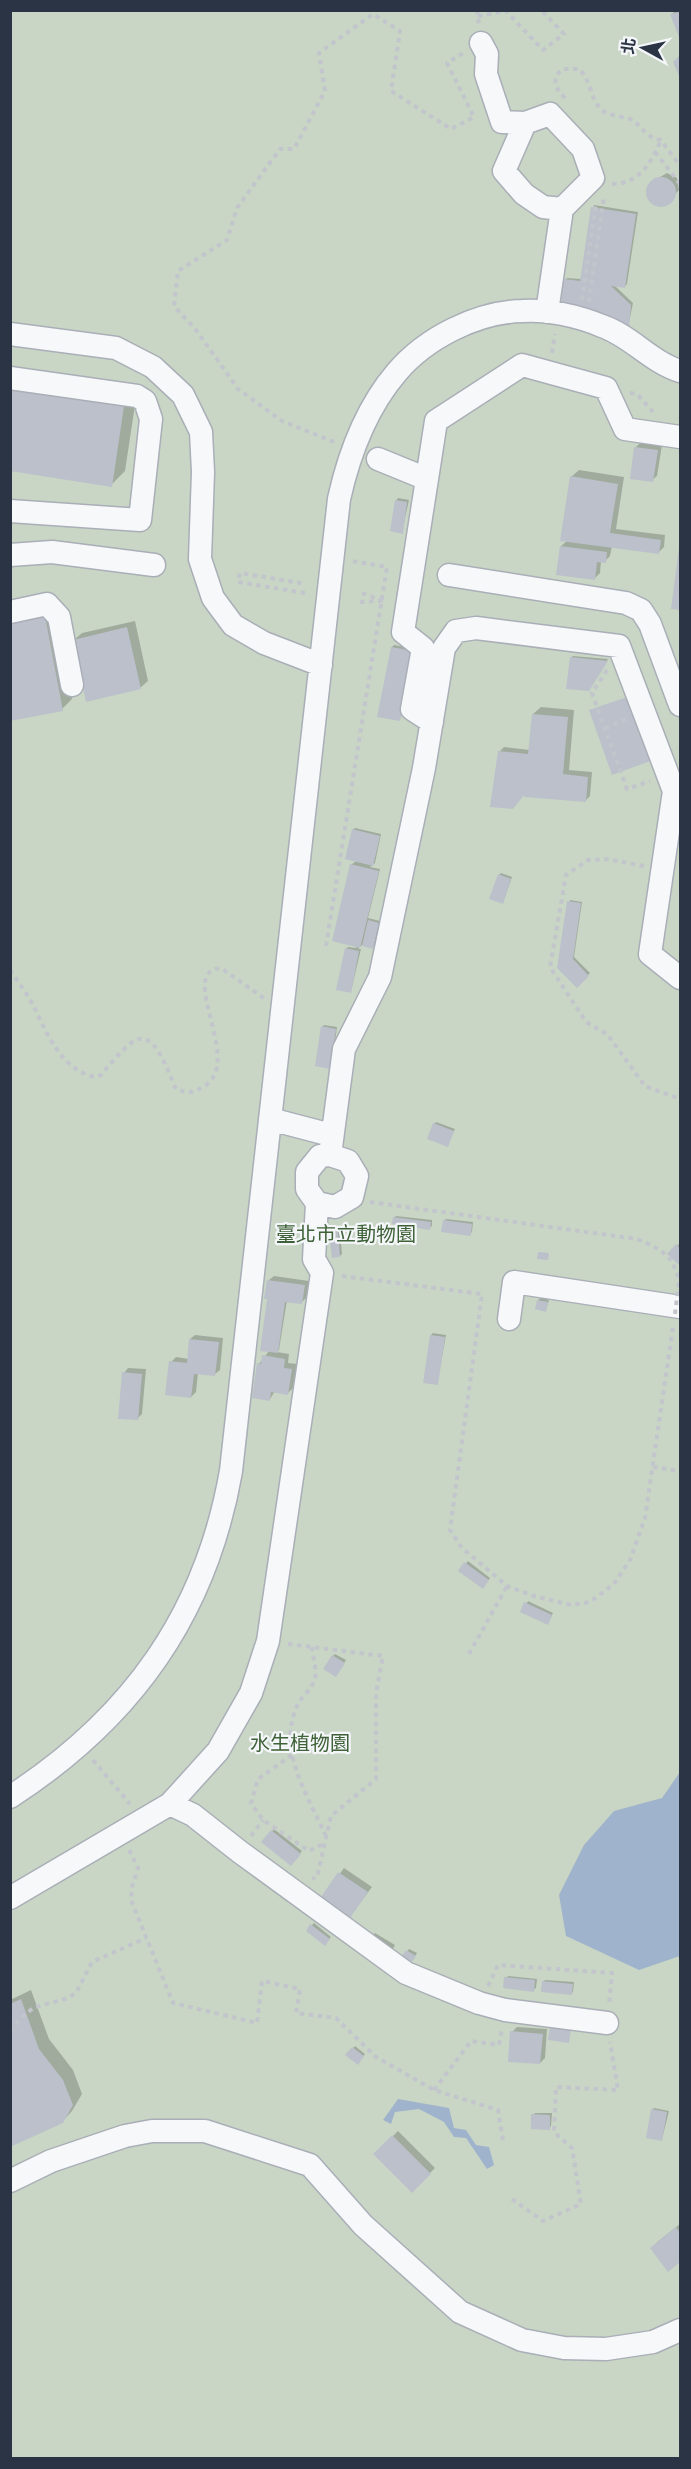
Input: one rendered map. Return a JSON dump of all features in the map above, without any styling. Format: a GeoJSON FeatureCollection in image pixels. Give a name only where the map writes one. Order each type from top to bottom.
{"type":"FeatureCollection","features":[{"type":"Feature","properties":{"kind":"street"},"geometry":{"type":"LineString","coordinates":[[481,43],[486,54],[486,74],[502,122],[525,123],[550,114],[584,149],[593,178],[561,209],[547,312]]}},
{"type":"Feature","properties":{"kind":"street"},"geometry":{"type":"LineString","coordinates":[[525,123],[504,171],[524,194],[543,207],[561,209]]}},
{"type":"Feature","properties":{"kind":"street"},"geometry":{"type":"LineString","coordinates":[[10,1797],[39,1778],[81,1745],[129,1695],[158,1658],[182,1618],[214,1546],[231,1471],[339,499],[351,455],[379,397],[398,371],[424,348],[469,323],[493,315],[521,310],[547,312],[602,325],[626,338],[654,358],[681,371]]}},
{"type":"Feature","properties":{"kind":"street"},"geometry":{"type":"LineString","coordinates":[[10,334],[116,348],[153,367],[183,395],[201,432],[204,472],[200,559],[213,598],[233,625],[264,643],[321,666]]}},
{"type":"Feature","properties":{"kind":"street"},"geometry":{"type":"LineString","coordinates":[[432,722],[412,710],[423,648],[403,632],[436,421],[522,365],[606,388],[625,429],[681,437]]}},
{"type":"Feature","properties":{"kind":"street"},"geometry":{"type":"LineString","coordinates":[[10,378],[137,396],[145,401],[151,419],[140,520],[10,511]]}},
{"type":"Feature","properties":{"kind":"street"},"geometry":{"type":"LineString","coordinates":[[378,459],[427,479]]}},
{"type":"Feature","properties":{"kind":"street"},"geometry":{"type":"LineString","coordinates":[[10,555],[52,552],[154,565]]}},
{"type":"Feature","properties":{"kind":"street"},"geometry":{"type":"LineString","coordinates":[[449,575],[626,603],[641,610],[650,624],[681,705]]}},
{"type":"Feature","properties":{"kind":"street"},"geometry":{"type":"LineString","coordinates":[[10,612],[47,604],[59,617],[72,685]]}},
{"type":"Feature","properties":{"kind":"street"},"geometry":{"type":"LineString","coordinates":[[10,1898],[170,1804],[218,1750],[251,1693],[268,1641],[322,1273],[314,1259],[317,1203],[307,1189],[307,1172],[331,1145],[344,1049],[380,977],[432,722],[444,648],[456,631],[476,628],[619,646],[674,791],[650,954],[681,978]]}},
{"type":"Feature","properties":{"kind":"street"},"geometry":{"type":"LineString","coordinates":[[270,1119],[331,1145],[348,1161],[357,1176],[352,1197],[335,1207],[317,1203]]}},
{"type":"Feature","properties":{"kind":"street"},"geometry":{"type":"LineString","coordinates":[[509,1318],[514,1282],[678,1310]]}},
{"type":"Feature","properties":{"kind":"street"},"geometry":{"type":"LineString","coordinates":[[170,1804],[193,1815],[406,1973],[479,2003],[505,2010],[607,2023]]}},
{"type":"Feature","properties":{"kind":"street"},"geometry":{"type":"LineString","coordinates":[[10,2181],[51,2161],[125,2136],[152,2131],[205,2131],[310,2165],[363,2225],[460,2312],[522,2340],[564,2348],[606,2349],[653,2342],[681,2330]]}},
{"type":"Feature","properties":{"kind":"path"},"geometry":{"type":"LineString","coordinates":[[478,16],[506,11],[543,50],[564,34],[541,10]]}},
{"type":"Feature","properties":{"kind":"path"},"geometry":{"type":"LineString","coordinates":[[334,442],[282,421],[238,389],[196,330],[174,306],[178,271],[227,240],[237,208],[280,149],[294,149],[325,91],[319,53],[373,14],[400,31],[391,91],[450,129],[474,117],[447,63],[481,43]]}},
{"type":"Feature","properties":{"kind":"path"},"geometry":{"type":"LineString","coordinates":[[569,102],[557,90],[555,82],[557,74],[562,69],[579,69],[585,74],[594,99],[603,111],[632,120],[649,138],[661,140],[681,166]]}},
{"type":"Feature","properties":{"kind":"path"},"geometry":{"type":"LineString","coordinates":[[622,184],[641,174],[661,140]]}},
{"type":"Feature","properties":{"kind":"path"},"geometry":{"type":"LineString","coordinates":[[655,152],[681,184]]}},
{"type":"Feature","properties":{"kind":"path"},"geometry":{"type":"LineString","coordinates":[[587,311],[604,195]]}},
{"type":"Feature","properties":{"kind":"path"},"geometry":{"type":"LineString","coordinates":[[572,302],[582,303],[594,218],[596,203],[586,201]]}},
{"type":"Feature","properties":{"kind":"path"},"geometry":{"type":"LineString","coordinates":[[606,388],[637,394],[661,420]]}},
{"type":"Feature","properties":{"kind":"path"},"geometry":{"type":"LineString","coordinates":[[326,946],[387,567],[333,558]]}},
{"type":"Feature","properties":{"kind":"path"},"geometry":{"type":"LineString","coordinates":[[305,593],[238,582],[240,573],[306,584]]}},
{"type":"Feature","properties":{"kind":"path"},"geometry":{"type":"LineString","coordinates":[[362,593],[382,601]]}},
{"type":"Feature","properties":{"kind":"path"},"geometry":{"type":"LineString","coordinates":[[360,602],[382,601],[407,605]]}},
{"type":"Feature","properties":{"kind":"path"},"geometry":{"type":"LineString","coordinates":[[592,693],[627,789]]}},
{"type":"Feature","properties":{"kind":"path"},"geometry":{"type":"LineString","coordinates":[[662,870],[607,859],[588,860],[566,875],[550,967],[586,1022],[607,1034],[645,1086],[681,1099]]}},
{"type":"Feature","properties":{"kind":"path"},"geometry":{"type":"LineString","coordinates":[[10,970],[33,1005],[47,1036],[71,1066],[95,1077],[101,1075],[131,1042],[146,1038],[154,1045],[176,1089],[189,1094],[210,1082],[219,1055],[218,1041],[204,993],[205,982],[214,969],[220,968],[282,1012]]}},
{"type":"Feature","properties":{"kind":"path"},"geometry":{"type":"LineString","coordinates":[[322,1273],[482,1294],[450,1530],[462,1548],[507,1586],[534,1596],[571,1605],[590,1602],[614,1584],[630,1560],[645,1518],[678,1310],[679,1281],[675,1264],[659,1248],[637,1239],[376,1204],[352,1197]]}},
{"type":"Feature","properties":{"kind":"path"},"geometry":{"type":"LineString","coordinates":[[653,1467],[681,1471]]}},
{"type":"Feature","properties":{"kind":"path"},"geometry":{"type":"LineString","coordinates":[[470,1654],[507,1586]]}},
{"type":"Feature","properties":{"kind":"path"},"geometry":{"type":"LineString","coordinates":[[268,1641],[383,1656],[376,1693],[376,1779],[331,1816],[317,1877],[292,1888]]}},
{"type":"Feature","properties":{"kind":"path"},"geometry":{"type":"LineString","coordinates":[[312,1647],[315,1680],[297,1706],[289,1737],[300,1779],[326,1837]]}},
{"type":"Feature","properties":{"kind":"path"},"geometry":{"type":"LineString","coordinates":[[81,1745],[128,1802]]}},
{"type":"Feature","properties":{"kind":"path"},"geometry":{"type":"LineString","coordinates":[[292,1755],[258,1779],[251,1803],[263,1820],[309,1851],[325,1842]]}},
{"type":"Feature","properties":{"kind":"path"},"geometry":{"type":"LineString","coordinates":[[121,1833],[138,1868],[132,1887],[131,1900],[172,2003],[257,2023],[262,1981],[300,1989],[296,2013],[336,2018],[376,2057],[434,2090],[498,2110],[503,2141]]}},
{"type":"Feature","properties":{"kind":"path"},"geometry":{"type":"LineString","coordinates":[[10,2031],[25,2014],[35,2007],[69,1998],[77,1991],[92,1962],[146,1938]]}},
{"type":"Feature","properties":{"kind":"path"},"geometry":{"type":"LineString","coordinates":[[479,2003],[498,1965],[612,1973],[607,2023],[618,2090],[556,2087],[554,2132],[572,2148],[581,2204],[543,2221],[512,2199]]}},
{"type":"Feature","properties":{"kind":"path"},"geometry":{"type":"LineString","coordinates":[[434,2090],[471,2041],[499,2045]]}},
{"type":"Feature","properties":{"kind":"green space","name":"臺北市立動物園"},"geometry":{"type":"Polygon","coordinates":[[[10,11],[680,11],[680,2458],[11,2458],[10,11]]]}},
{"type":"Feature","properties":{"kind":"water"},"geometry":{"type":"Polygon","coordinates":[[[680,1772],[680,1956],[639,1970],[566,1936],[559,1895],[584,1845],[614,1811],[662,1798],[680,1772]]]}},
{"type":"Feature","properties":{"kind":"water"},"geometry":{"type":"Polygon","coordinates":[[[398,2099],[449,2108],[454,2128],[466,2130],[476,2145],[489,2147],[494,2165],[487,2169],[466,2138],[454,2137],[444,2122],[419,2109],[395,2112],[391,2124],[383,2120],[398,2099]]]}},
{"type":"Feature","properties":{"kind":"building"},"geometry":{"type":"Polygon","coordinates":[[[680,12],[680,40],[670,14],[680,12]]]}},
{"type":"Feature","properties":{"kind":"building"},"geometry":{"type":"Polygon","coordinates":[[[680,55],[680,78],[673,62],[680,55]]]}},
{"type":"Feature","properties":{"kind":"building"},"geometry":{"type":"Polygon","coordinates":[[[661,177],[667,178],[675,186],[675,198],[667,206],[661,207],[655,206],[647,198],[646,192],[647,186],[655,178],[661,177]]]}},
{"type":"Feature","properties":{"kind":"building"},"geometry":{"type":"Polygon","coordinates":[[[591,207],[636,214],[625,288],[611,286],[631,305],[629,329],[561,304],[564,279],[580,281],[591,207]]]}},
{"type":"Feature","properties":{"kind":"building"},"geometry":{"type":"Polygon","coordinates":[[[10,389],[124,406],[112,487],[10,471],[10,389]]]}},
{"type":"Feature","properties":{"kind":"building"},"geometry":{"type":"Polygon","coordinates":[[[634,447],[658,450],[653,482],[630,479],[634,447]]]}},
{"type":"Feature","properties":{"kind":"building"},"geometry":{"type":"Polygon","coordinates":[[[570,476],[618,484],[610,533],[661,540],[659,554],[560,541],[570,476]]]}},
{"type":"Feature","properties":{"kind":"building"},"geometry":{"type":"Polygon","coordinates":[[[395,500],[407,502],[403,534],[390,531],[395,500]]]}},
{"type":"Feature","properties":{"kind":"building"},"geometry":{"type":"Polygon","coordinates":[[[560,546],[607,552],[606,563],[597,562],[595,580],[556,575],[560,546]]]}},
{"type":"Feature","properties":{"kind":"building"},"geometry":{"type":"Polygon","coordinates":[[[680,547],[680,610],[671,609],[680,547]]]}},
{"type":"Feature","properties":{"kind":"building"},"geometry":{"type":"Polygon","coordinates":[[[45,616],[63,711],[10,721],[10,622],[45,616]]]}},
{"type":"Feature","properties":{"kind":"building"},"geometry":{"type":"Polygon","coordinates":[[[127,627],[141,689],[86,702],[73,640],[127,627]]]}},
{"type":"Feature","properties":{"kind":"building"},"geometry":{"type":"Polygon","coordinates":[[[391,647],[414,651],[400,721],[377,717],[391,647]]]}},
{"type":"Feature","properties":{"kind":"building"},"geometry":{"type":"Polygon","coordinates":[[[570,657],[608,661],[589,691],[566,689],[570,657]]]}},
{"type":"Feature","properties":{"kind":"building"},"geometry":{"type":"Polygon","coordinates":[[[630,696],[653,760],[612,775],[589,710],[630,696]]]}},
{"type":"Feature","properties":{"kind":"building"},"geometry":{"type":"Polygon","coordinates":[[[532,714],[568,717],[563,774],[588,777],[586,802],[524,797],[524,795],[513,809],[490,807],[498,751],[528,754],[532,714]]]}},
{"type":"Feature","properties":{"kind":"building"},"geometry":{"type":"Polygon","coordinates":[[[352,829],[380,836],[373,866],[345,859],[352,829]]]}},
{"type":"Feature","properties":{"kind":"building"},"geometry":{"type":"Polygon","coordinates":[[[350,864],[379,871],[360,948],[332,941],[350,864]]]}},
{"type":"Feature","properties":{"kind":"building"},"geometry":{"type":"Polygon","coordinates":[[[498,874],[511,879],[503,904],[489,899],[498,874]]]}},
{"type":"Feature","properties":{"kind":"building"},"geometry":{"type":"Polygon","coordinates":[[[567,901],[581,903],[573,959],[589,976],[577,988],[557,968],[567,901]]]}},
{"type":"Feature","properties":{"kind":"building"},"geometry":{"type":"Polygon","coordinates":[[[368,920],[379,923],[373,949],[362,946],[368,920]]]}},
{"type":"Feature","properties":{"kind":"building"},"geometry":{"type":"Polygon","coordinates":[[[345,948],[359,951],[351,993],[336,990],[345,948]]]}},
{"type":"Feature","properties":{"kind":"building"},"geometry":{"type":"Polygon","coordinates":[[[321,1026],[336,1029],[330,1069],[315,1066],[321,1026]]]}},
{"type":"Feature","properties":{"kind":"building"},"geometry":{"type":"Polygon","coordinates":[[[433,1123],[454,1131],[448,1147],[427,1139],[433,1123]]]}},
{"type":"Feature","properties":{"kind":"building"},"geometry":{"type":"Polygon","coordinates":[[[393,1217],[431,1222],[430,1230],[392,1224],[393,1217]]]}},
{"type":"Feature","properties":{"kind":"building"},"geometry":{"type":"Polygon","coordinates":[[[443,1220],[472,1224],[471,1236],[441,1232],[443,1220]]]}},
{"type":"Feature","properties":{"kind":"building"},"geometry":{"type":"Polygon","coordinates":[[[338,1232],[340,1257],[332,1258],[329,1233],[338,1232]]]}},
{"type":"Feature","properties":{"kind":"building"},"geometry":{"type":"Polygon","coordinates":[[[676,1244],[680,1249],[679,1265],[667,1254],[676,1244]]]}},
{"type":"Feature","properties":{"kind":"building"},"geometry":{"type":"Polygon","coordinates":[[[538,1252],[549,1253],[548,1260],[537,1259],[538,1252]]]}},
{"type":"Feature","properties":{"kind":"building"},"geometry":{"type":"Polygon","coordinates":[[[267,1280],[305,1285],[302,1304],[285,1302],[278,1353],[260,1351],[267,1299],[264,1299],[267,1280]]]}},
{"type":"Feature","properties":{"kind":"building"},"geometry":{"type":"Polygon","coordinates":[[[537,1300],[548,1302],[546,1312],[535,1309],[537,1300]]]}},
{"type":"Feature","properties":{"kind":"building"},"geometry":{"type":"Polygon","coordinates":[[[430,1335],[445,1337],[438,1385],[423,1383],[430,1335]]]}},
{"type":"Feature","properties":{"kind":"building"},"geometry":{"type":"Polygon","coordinates":[[[189,1339],[219,1342],[215,1376],[194,1374],[191,1398],[165,1395],[169,1361],[187,1363],[189,1339]]]}},
{"type":"Feature","properties":{"kind":"building"},"geometry":{"type":"Polygon","coordinates":[[[262,1355],[285,1359],[284,1368],[292,1369],[288,1395],[271,1392],[270,1401],[252,1398],[257,1363],[261,1364],[262,1355]]]}},
{"type":"Feature","properties":{"kind":"building"},"geometry":{"type":"Polygon","coordinates":[[[122,1372],[142,1374],[138,1420],[118,1419],[122,1372]]]}},
{"type":"Feature","properties":{"kind":"building"},"geometry":{"type":"Polygon","coordinates":[[[464,1562],[489,1580],[483,1589],[458,1571],[464,1562]]]}},
{"type":"Feature","properties":{"kind":"building"},"geometry":{"type":"Polygon","coordinates":[[[524,1602],[552,1615],[548,1625],[520,1612],[524,1602]]]}},
{"type":"Feature","properties":{"kind":"building"},"geometry":{"type":"Polygon","coordinates":[[[332,1655],[345,1663],[336,1677],[323,1669],[332,1655]]]}},
{"type":"Feature","properties":{"kind":"building"},"geometry":{"type":"Polygon","coordinates":[[[271,1830],[301,1854],[291,1866],[261,1842],[271,1830]]]}},
{"type":"Feature","properties":{"kind":"building"},"geometry":{"type":"Polygon","coordinates":[[[338,1872],[368,1892],[348,1921],[319,1900],[338,1872]]]}},
{"type":"Feature","properties":{"kind":"building"},"geometry":{"type":"Polygon","coordinates":[[[310,1924],[330,1939],[325,1946],[306,1931],[310,1924]]]}},
{"type":"Feature","properties":{"kind":"building"},"geometry":{"type":"Polygon","coordinates":[[[406,1950],[416,1956],[410,1964],[401,1958],[406,1950]]]}},
{"type":"Feature","properties":{"kind":"building"},"geometry":{"type":"Polygon","coordinates":[[[504,1977],[535,1980],[534,1992],[503,1988],[504,1977]]]}},
{"type":"Feature","properties":{"kind":"building"},"geometry":{"type":"Polygon","coordinates":[[[542,1981],[573,1984],[572,1995],[541,1992],[542,1981]]]}},
{"type":"Feature","properties":{"kind":"building"},"geometry":{"type":"Polygon","coordinates":[[[21,1999],[39,2049],[63,2080],[73,2105],[63,2123],[10,2147],[10,2004],[21,1999]]]}},
{"type":"Feature","properties":{"kind":"building"},"geometry":{"type":"Polygon","coordinates":[[[550,2026],[571,2029],[569,2043],[548,2040],[550,2026]]]}},
{"type":"Feature","properties":{"kind":"building"},"geometry":{"type":"Polygon","coordinates":[[[510,2031],[543,2034],[540,2064],[508,2062],[510,2031]]]}},
{"type":"Feature","properties":{"kind":"building"},"geometry":{"type":"Polygon","coordinates":[[[352,2047],[364,2056],[358,2065],[345,2055],[352,2047]]]}},
{"type":"Feature","properties":{"kind":"building"},"geometry":{"type":"Polygon","coordinates":[[[651,2109],[667,2112],[662,2141],[646,2138],[651,2109]]]}},
{"type":"Feature","properties":{"kind":"building"},"geometry":{"type":"Polygon","coordinates":[[[531,2114],[550,2115],[550,2130],[531,2129],[531,2114]]]}},
{"type":"Feature","properties":{"kind":"building"},"geometry":{"type":"Polygon","coordinates":[[[392,2135],[431,2174],[412,2193],[373,2154],[392,2135]]]}},
{"type":"Feature","properties":{"kind":"building"},"geometry":{"type":"Polygon","coordinates":[[[676,2227],[680,2233],[680,2262],[668,2272],[650,2248],[676,2227]]]}},
{"type":"Feature","properties":{"kind":"park label","name":"水生植物園"},"geometry":{"type":"Point","coordinates":[300,1743]}}]}
